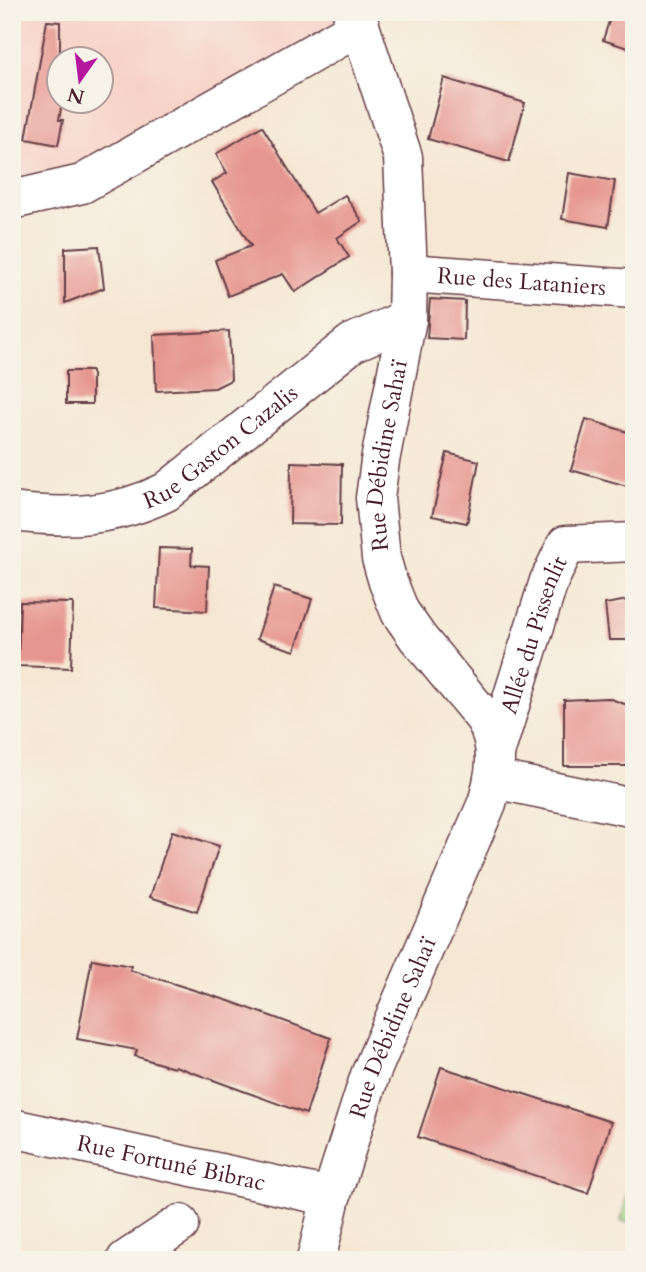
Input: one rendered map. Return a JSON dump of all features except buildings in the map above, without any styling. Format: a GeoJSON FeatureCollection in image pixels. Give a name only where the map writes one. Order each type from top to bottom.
{"type":"FeatureCollection","features":[{"type":"Feature","properties":{"kind":"street"},"geometry":{"type":"LineString","coordinates":[[12,200],[82,184],[356,19]]}},
{"type":"Feature","properties":{"kind":"street","name":"Rue Débidine Sahaï"},"geometry":{"type":"LineString","coordinates":[[316,1260],[331,1197],[370,1075],[487,803],[494,765],[493,734],[485,719],[418,638],[400,611],[381,558],[376,498],[380,461],[407,319],[408,273],[403,157],[356,19]]}},
{"type":"Feature","properties":{"kind":"street","name":"Rue des Lataniers"},"geometry":{"type":"LineString","coordinates":[[408,273],[634,289]]}},
{"type":"Feature","properties":{"kind":"street","name":"Rue Gaston Cazalis"},"geometry":{"type":"LineString","coordinates":[[12,512],[33,515],[97,514],[141,504],[166,492],[352,343],[407,319]]}},
{"type":"Feature","properties":{"kind":"street","name":"Allée du Pissenlit"},"geometry":{"type":"LineString","coordinates":[[494,765],[549,581],[566,545],[634,542]]}},
{"type":"Feature","properties":{"kind":"street"},"geometry":{"type":"LineString","coordinates":[[494,765],[634,808]]}},
{"type":"Feature","properties":{"kind":"street","name":"Rue Fortuné Bibrac"},"geometry":{"type":"LineString","coordinates":[[12,1128],[331,1197]]}},
{"type":"Feature","properties":{"kind":"street"},"geometry":{"type":"LineString","coordinates":[[126,1260],[180,1224]]}},
{"type":"Feature","properties":{"kind":"shaded area"},"geometry":{"type":"Polygon","coordinates":[[[12,12],[333,12],[340,22],[74,169],[12,177],[12,12]]]}},
{"type":"Feature","properties":{"kind":"green space"},"geometry":{"type":"Polygon","coordinates":[[[634,1165],[634,1224],[621,1221],[634,1165]]]}}]}
